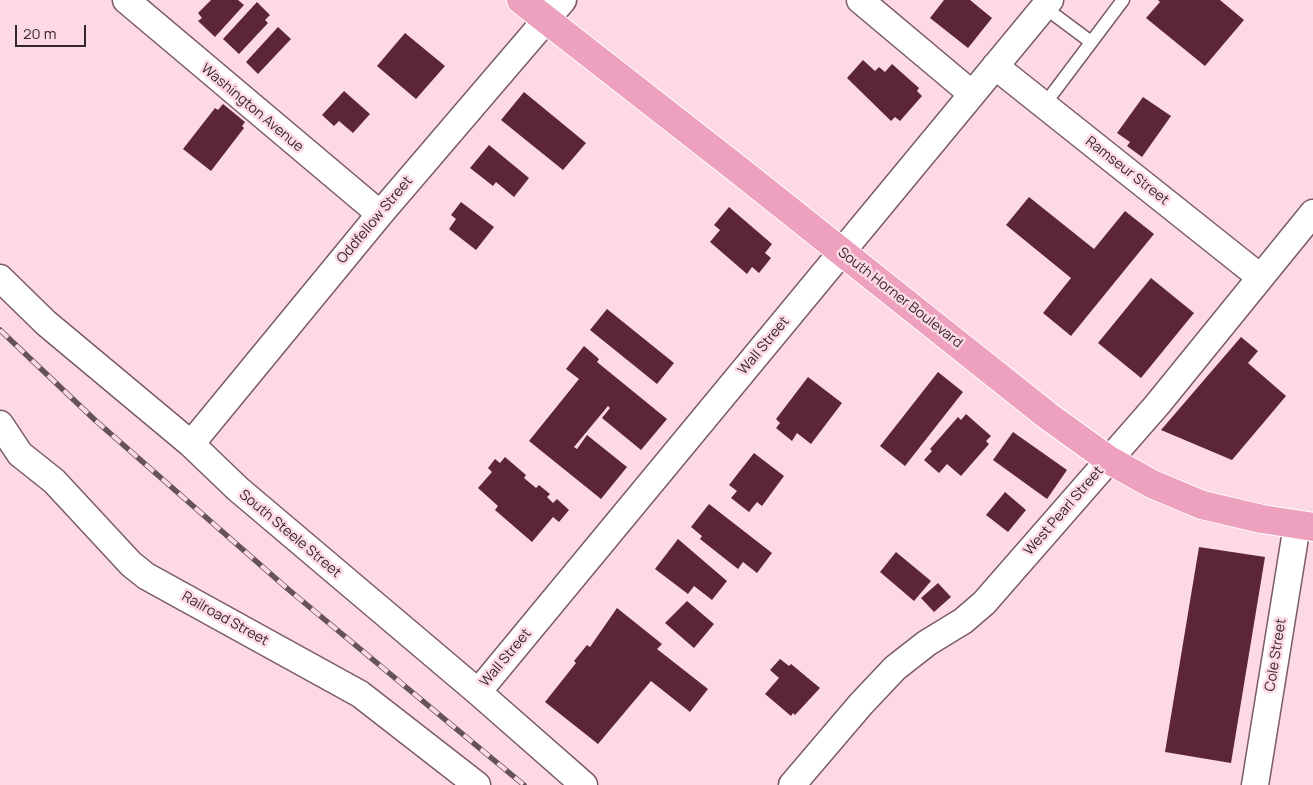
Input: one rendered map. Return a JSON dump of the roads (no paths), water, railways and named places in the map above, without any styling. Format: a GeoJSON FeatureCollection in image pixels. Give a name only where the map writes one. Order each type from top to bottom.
{"type":"FeatureCollection","features":[{"type":"Feature","properties":{"kind":"main road","name":"South Horner Boulevard"},"geometry":{"type":"LineString","coordinates":[[521,0],[555,10],[842,252],[1048,416],[1109,460],[1152,484],[1202,505],[1305,526]]}},
{"type":"Feature","properties":{"kind":"street","name":"Washington Avenue"},"geometry":{"type":"LineString","coordinates":[[126,0],[380,214]]}},
{"type":"Feature","properties":{"kind":"street"},"geometry":{"type":"LineString","coordinates":[[860,0],[972,94]]}},
{"type":"Feature","properties":{"kind":"street","name":"Wall Street"},"geometry":{"type":"LineString","coordinates":[[478,692],[1047,4]]}},
{"type":"Feature","properties":{"kind":"street","name":"Oddfellow Street"},"geometry":{"type":"LineString","coordinates":[[192,444],[380,214],[555,10]]}},
{"type":"Feature","properties":{"kind":"street","name":"Ramseur Street"},"geometry":{"type":"LineString","coordinates":[[995,66],[1260,276]]}},
{"type":"Feature","properties":{"kind":"street","name":"West Pearl Street"},"geometry":{"type":"LineString","coordinates":[[792,785],[895,668],[927,643],[964,621],[984,603],[1109,460],[1313,213]]}},
{"type":"Feature","properties":{"kind":"street","name":"South Steele Street"},"geometry":{"type":"LineString","coordinates":[[0,278],[46,323],[192,444],[238,490],[478,692],[584,785]]}},
{"type":"Feature","properties":{"kind":"street","name":"Railroad Street"},"geometry":{"type":"LineString","coordinates":[[0,424],[20,454],[54,481],[131,564],[146,576],[360,694],[477,785]]}},
{"type":"Feature","properties":{"kind":"street","name":"Cole Street"},"geometry":{"type":"LineString","coordinates":[[1255,785],[1305,526]]}},
{"type":"Feature","properties":{"kind":"lane"},"geometry":{"type":"LineString","coordinates":[[1044,106],[1123,0]]}},
{"type":"Feature","properties":{"kind":"lane"},"geometry":{"type":"LineString","coordinates":[[1047,4],[1091,42]]}},
{"type":"Feature","properties":{"kind":"railway"},"geometry":{"type":"LineString","coordinates":[[0,330],[96,421],[289,590],[524,785]]}}]}
